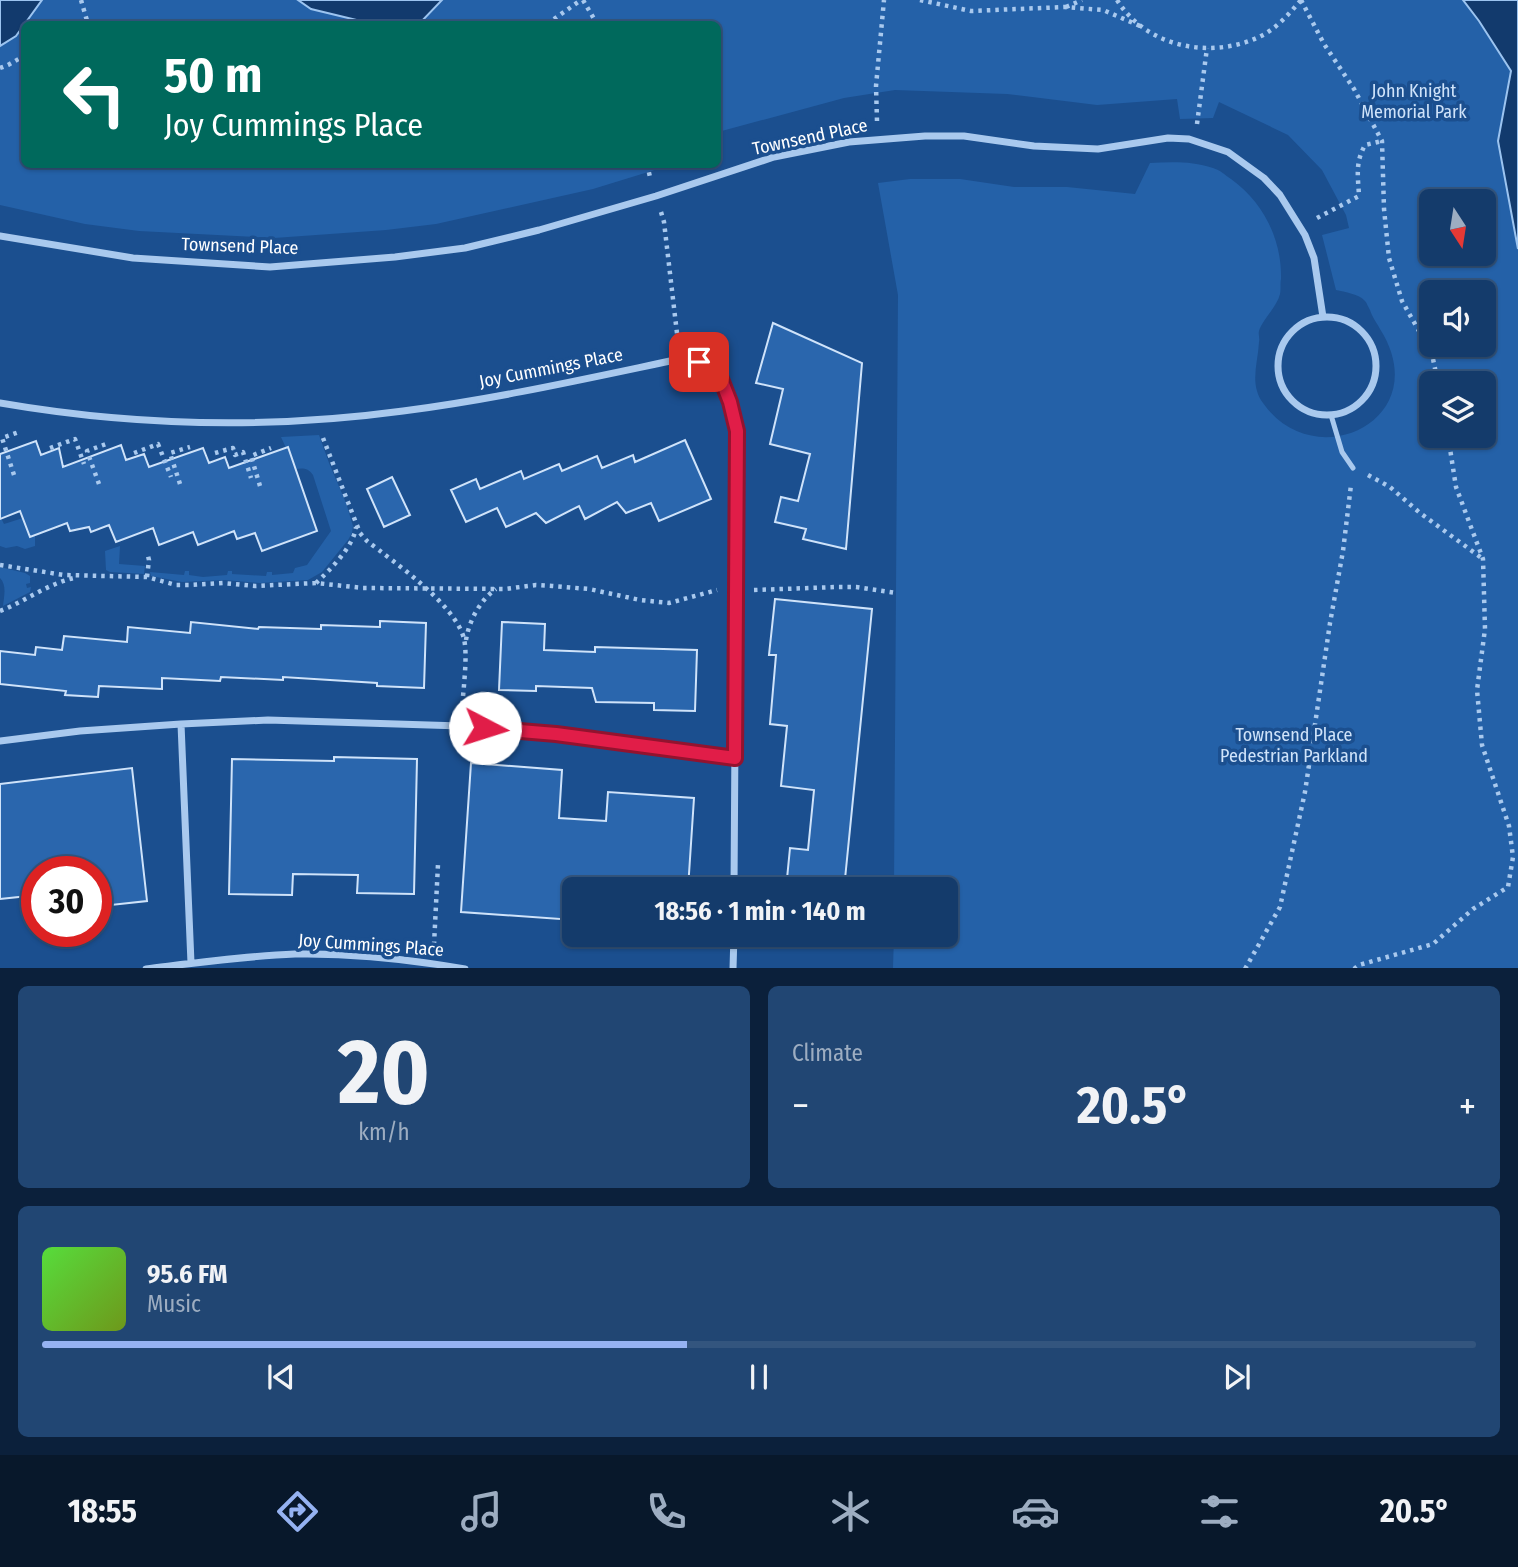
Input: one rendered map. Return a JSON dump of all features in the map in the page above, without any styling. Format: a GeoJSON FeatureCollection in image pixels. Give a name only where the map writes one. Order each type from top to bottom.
{"type":"FeatureCollection","features":[{"type":"Feature","properties":{"kind":"street","name":"Townsend Place"},"geometry":{"type":"LineString","coordinates":[[0,236],[133,258],[270,267],[395,257],[465,248],[539,230],[774,158],[849,142],[925,135],[964,136],[1034,146],[1098,149],[1168,138],[1189,139],[1228,152],[1265,178],[1280,195],[1305,235],[1314,258],[1323,317]]}},
{"type":"Feature","properties":{"kind":"street"},"geometry":{"type":"LineString","coordinates":[[1323,317],[1340,318],[1356,326],[1368,338],[1375,354],[1376,370],[1371,387],[1362,401],[1348,411],[1331,415],[1313,414],[1298,406],[1286,394],[1278,378],[1277,361],[1281,345],[1292,331],[1306,321],[1323,317]]}},
{"type":"Feature","properties":{"kind":"street","name":"Joy Cummings Place"},"geometry":{"type":"LineString","coordinates":[[0,403],[89,416],[145,420],[318,420],[404,411],[486,398],[680,359]]}},
{"type":"Feature","properties":{"kind":"street"},"geometry":{"type":"LineString","coordinates":[[680,359],[699,362],[719,374],[737,431],[734,877]]}},
{"type":"Feature","properties":{"kind":"street"},"geometry":{"type":"LineString","coordinates":[[0,741],[80,731],[268,720],[461,726],[556,734],[735,758]]}},
{"type":"Feature","properties":{"kind":"street"},"geometry":{"type":"LineString","coordinates":[[181,724],[191,963]]}},
{"type":"Feature","properties":{"kind":"street"},"geometry":{"type":"LineString","coordinates":[[733,968],[734,947]]}},
{"type":"Feature","properties":{"kind":"street","name":"Joy Cummings Place"},"geometry":{"type":"LineString","coordinates":[[146,968],[295,954],[351,956],[465,968]]}},
{"type":"Feature","properties":{"kind":"lane"},"geometry":{"type":"LineString","coordinates":[[1331,415],[1342,452],[1353,468]]}},
{"type":"Feature","properties":{"kind":"path"},"geometry":{"type":"LineString","coordinates":[[81,0],[87,21]]}},
{"type":"Feature","properties":{"kind":"path"},"geometry":{"type":"LineString","coordinates":[[551,21],[582,0],[595,21]]}},
{"type":"Feature","properties":{"kind":"path"},"geometry":{"type":"LineString","coordinates":[[877,139],[876,86],[884,0]]}},
{"type":"Feature","properties":{"kind":"path"},"geometry":{"type":"LineString","coordinates":[[920,0],[971,11],[1065,7],[1103,10],[1163,39],[1187,47],[1213,49],[1239,45],[1263,35],[1284,20],[1301,0],[1382,141],[1389,258],[1402,301],[1432,354],[1436,371]]}},
{"type":"Feature","properties":{"kind":"path"},"geometry":{"type":"LineString","coordinates":[[1065,7],[1082,0]]}},
{"type":"Feature","properties":{"kind":"path"},"geometry":{"type":"LineString","coordinates":[[1118,0],[1140,26]]}},
{"type":"Feature","properties":{"kind":"path"},"geometry":{"type":"LineString","coordinates":[[1195,142],[1206,48]]}},
{"type":"Feature","properties":{"kind":"path"},"geometry":{"type":"LineString","coordinates":[[0,68],[21,58]]}},
{"type":"Feature","properties":{"kind":"path"},"geometry":{"type":"LineString","coordinates":[[1300,227],[1359,196],[1359,155],[1365,145],[1382,141]]}},
{"type":"Feature","properties":{"kind":"path"},"geometry":{"type":"LineString","coordinates":[[664,222],[680,359]]}},
{"type":"Feature","properties":{"kind":"path"},"geometry":{"type":"LineString","coordinates":[[316,583],[348,547],[355,535],[356,526],[318,420]]}},
{"type":"Feature","properties":{"kind":"path"},"geometry":{"type":"LineString","coordinates":[[14,475],[2,438],[19,432]]}},
{"type":"Feature","properties":{"kind":"path"},"geometry":{"type":"LineString","coordinates":[[50,448],[75,439],[84,464]]}},
{"type":"Feature","properties":{"kind":"path"},"geometry":{"type":"LineString","coordinates":[[99,484],[87,451],[106,444]]}},
{"type":"Feature","properties":{"kind":"path"},"geometry":{"type":"LineString","coordinates":[[134,453],[158,444],[170,477]]}},
{"type":"Feature","properties":{"kind":"path"},"geometry":{"type":"LineString","coordinates":[[180,484],[170,453],[190,447]]}},
{"type":"Feature","properties":{"kind":"path"},"geometry":{"type":"LineString","coordinates":[[215,453],[233,448],[235,455],[243,452],[251,478]]}},
{"type":"Feature","properties":{"kind":"path"},"geometry":{"type":"LineString","coordinates":[[260,486],[251,456],[271,448]]}},
{"type":"Feature","properties":{"kind":"path"},"geometry":{"type":"LineString","coordinates":[[1354,968],[1433,944],[1473,909],[1508,887],[1513,858],[1509,826],[1482,745],[1477,690],[1485,629],[1483,559],[1456,487],[1450,448]]}},
{"type":"Feature","properties":{"kind":"path"},"geometry":{"type":"LineString","coordinates":[[1245,968],[1280,907],[1283,894],[1305,792],[1343,551],[1353,468],[1390,487],[1420,513],[1483,559]]}},
{"type":"Feature","properties":{"kind":"path"},"geometry":{"type":"LineString","coordinates":[[356,526],[367,541],[425,588],[454,618],[465,645]]}},
{"type":"Feature","properties":{"kind":"path"},"geometry":{"type":"LineString","coordinates":[[147,552],[147,577]]}},
{"type":"Feature","properties":{"kind":"path"},"geometry":{"type":"LineString","coordinates":[[0,565],[64,575],[147,577],[183,585],[223,583],[266,586],[316,583],[363,588],[564,587],[669,603],[711,592],[736,590],[856,587],[896,593]]}},
{"type":"Feature","properties":{"kind":"path"},"geometry":{"type":"LineString","coordinates":[[0,611],[47,586],[82,576]]}},
{"type":"Feature","properties":{"kind":"path"},"geometry":{"type":"LineString","coordinates":[[461,726],[467,632],[490,593],[496,589]]}},
{"type":"Feature","properties":{"kind":"path"},"geometry":{"type":"LineString","coordinates":[[433,963],[438,864]]}},
{"type":"Feature","properties":{"kind":"green space","name":"Townsend Place Pedestrian Parkland"},"geometry":{"type":"Polygon","coordinates":[[[0,0],[1474,0],[1518,43],[1518,968],[893,968],[894,947],[958,947],[958,877],[894,877],[898,295],[878,183],[910,179],[960,179],[1014,187],[1067,187],[1135,194],[1150,163],[1190,163],[1218,170],[1242,188],[1261,210],[1278,250],[1280,294],[1259,332],[1255,381],[1259,396],[1285,425],[1311,436],[1338,436],[1362,428],[1382,412],[1393,389],[1393,361],[1366,302],[1356,295],[1336,290],[1322,235],[1349,228],[1346,215],[1322,170],[1288,135],[1219,102],[1213,118],[1180,119],[1177,99],[1097,105],[1007,94],[895,90],[844,98],[721,131],[721,21],[21,21],[21,168],[661,168],[593,189],[436,224],[274,238],[139,231],[85,224],[0,205],[0,0]]]}},
{"type":"Feature","properties":{"kind":"green space"},"geometry":{"type":"Polygon","coordinates":[[[319,435],[353,526],[348,540],[322,572],[308,580],[260,583],[225,580],[182,582],[151,576],[150,572],[184,575],[185,571],[189,571],[189,575],[203,577],[227,575],[228,571],[232,571],[232,574],[266,576],[267,572],[272,572],[272,575],[293,573],[295,568],[307,565],[331,531],[313,475],[306,469],[295,469],[281,437],[319,435]]]}},
{"type":"Feature","properties":{"kind":"green space"},"geometry":{"type":"Polygon","coordinates":[[[1,518],[4,524],[23,518],[30,537],[35,535],[35,546],[25,549],[0,546],[1,518]]]}},
{"type":"Feature","properties":{"kind":"green space"},"geometry":{"type":"Polygon","coordinates":[[[120,546],[119,564],[145,566],[144,574],[106,570],[105,551],[120,546]]]}},
{"type":"Feature","properties":{"kind":"green space"},"geometry":{"type":"Polygon","coordinates":[[[0,567],[30,576],[30,583],[26,584],[27,588],[31,587],[30,592],[3,606],[4,587],[0,578],[0,567]]]}},
{"type":"Feature","properties":{"kind":"shaded area"},"geometry":{"type":"Polygon","coordinates":[[[0,0],[42,0],[27,21],[21,21],[21,29],[16,36],[0,46],[0,0]]]}},
{"type":"Feature","properties":{"kind":"shaded area"},"geometry":{"type":"Polygon","coordinates":[[[298,0],[442,0],[422,21],[361,21],[311,9],[298,0]]]}},
{"type":"Feature","properties":{"kind":"shaded area"},"geometry":{"type":"Polygon","coordinates":[[[1463,0],[1518,0],[1518,249],[1498,141],[1511,71],[1463,0]]]}},
{"type":"Feature","properties":{"kind":"building"},"geometry":{"type":"Polygon","coordinates":[[[773,323],[862,363],[846,549],[803,539],[806,529],[775,522],[781,497],[798,501],[810,454],[770,444],[783,389],[756,383],[773,323]]]}},
{"type":"Feature","properties":{"kind":"building"},"geometry":{"type":"Polygon","coordinates":[[[685,440],[711,499],[659,521],[651,503],[626,513],[617,502],[585,519],[579,506],[546,523],[536,513],[506,527],[497,508],[466,522],[451,490],[476,479],[480,489],[521,471],[524,479],[559,464],[562,471],[597,456],[602,468],[633,455],[635,462],[685,440]]]}},
{"type":"Feature","properties":{"kind":"building"},"geometry":{"type":"Polygon","coordinates":[[[36,441],[41,455],[59,448],[63,467],[121,445],[126,460],[144,454],[149,467],[203,448],[209,463],[225,457],[229,468],[288,447],[317,531],[262,551],[255,533],[237,539],[234,531],[198,545],[193,532],[159,545],[153,528],[116,542],[109,525],[91,532],[89,527],[70,531],[67,523],[30,537],[20,511],[0,519],[0,454],[36,441]]]}},
{"type":"Feature","properties":{"kind":"building"},"geometry":{"type":"Polygon","coordinates":[[[392,477],[410,515],[384,527],[367,489],[392,477]]]}},
{"type":"Feature","properties":{"kind":"building"},"geometry":{"type":"Polygon","coordinates":[[[775,599],[872,609],[845,877],[787,877],[790,848],[808,850],[814,790],[781,786],[787,726],[770,724],[776,655],[769,655],[775,599]]]}},
{"type":"Feature","properties":{"kind":"building"},"geometry":{"type":"Polygon","coordinates":[[[380,621],[426,623],[424,688],[283,677],[283,680],[221,677],[220,681],[162,678],[162,689],[99,686],[98,697],[65,695],[66,691],[0,684],[0,651],[35,655],[36,647],[62,650],[64,636],[127,642],[128,627],[190,633],[191,622],[258,629],[321,629],[321,625],[380,627],[380,621]]]}},
{"type":"Feature","properties":{"kind":"building"},"geometry":{"type":"Polygon","coordinates":[[[502,622],[545,624],[544,650],[595,652],[595,647],[697,650],[695,711],[654,710],[654,703],[596,702],[592,688],[536,686],[536,691],[499,690],[502,622]]]}},
{"type":"Feature","properties":{"kind":"building"},"geometry":{"type":"Polygon","coordinates":[[[334,757],[417,759],[414,894],[357,893],[358,875],[293,874],[292,895],[229,894],[232,759],[334,761],[334,757]]]}},
{"type":"Feature","properties":{"kind":"building"},"geometry":{"type":"Polygon","coordinates":[[[471,763],[562,770],[559,818],[606,821],[608,792],[694,798],[689,877],[562,877],[562,919],[461,912],[471,763]]]}},
{"type":"Feature","properties":{"kind":"building"},"geometry":{"type":"Polygon","coordinates":[[[132,768],[147,901],[112,905],[112,856],[21,856],[21,897],[0,899],[0,784],[132,768]]]}},
{"type":"Feature","properties":{"kind":"route"},"geometry":{"type":"LineString","coordinates":[[485,728],[556,734],[735,758],[737,431],[719,374],[699,362]]}},
{"type":"Feature","properties":{"kind":"park label","name":"John Knight Memorial Park"},"geometry":{"type":"Point","coordinates":[1414,101]}}]}
